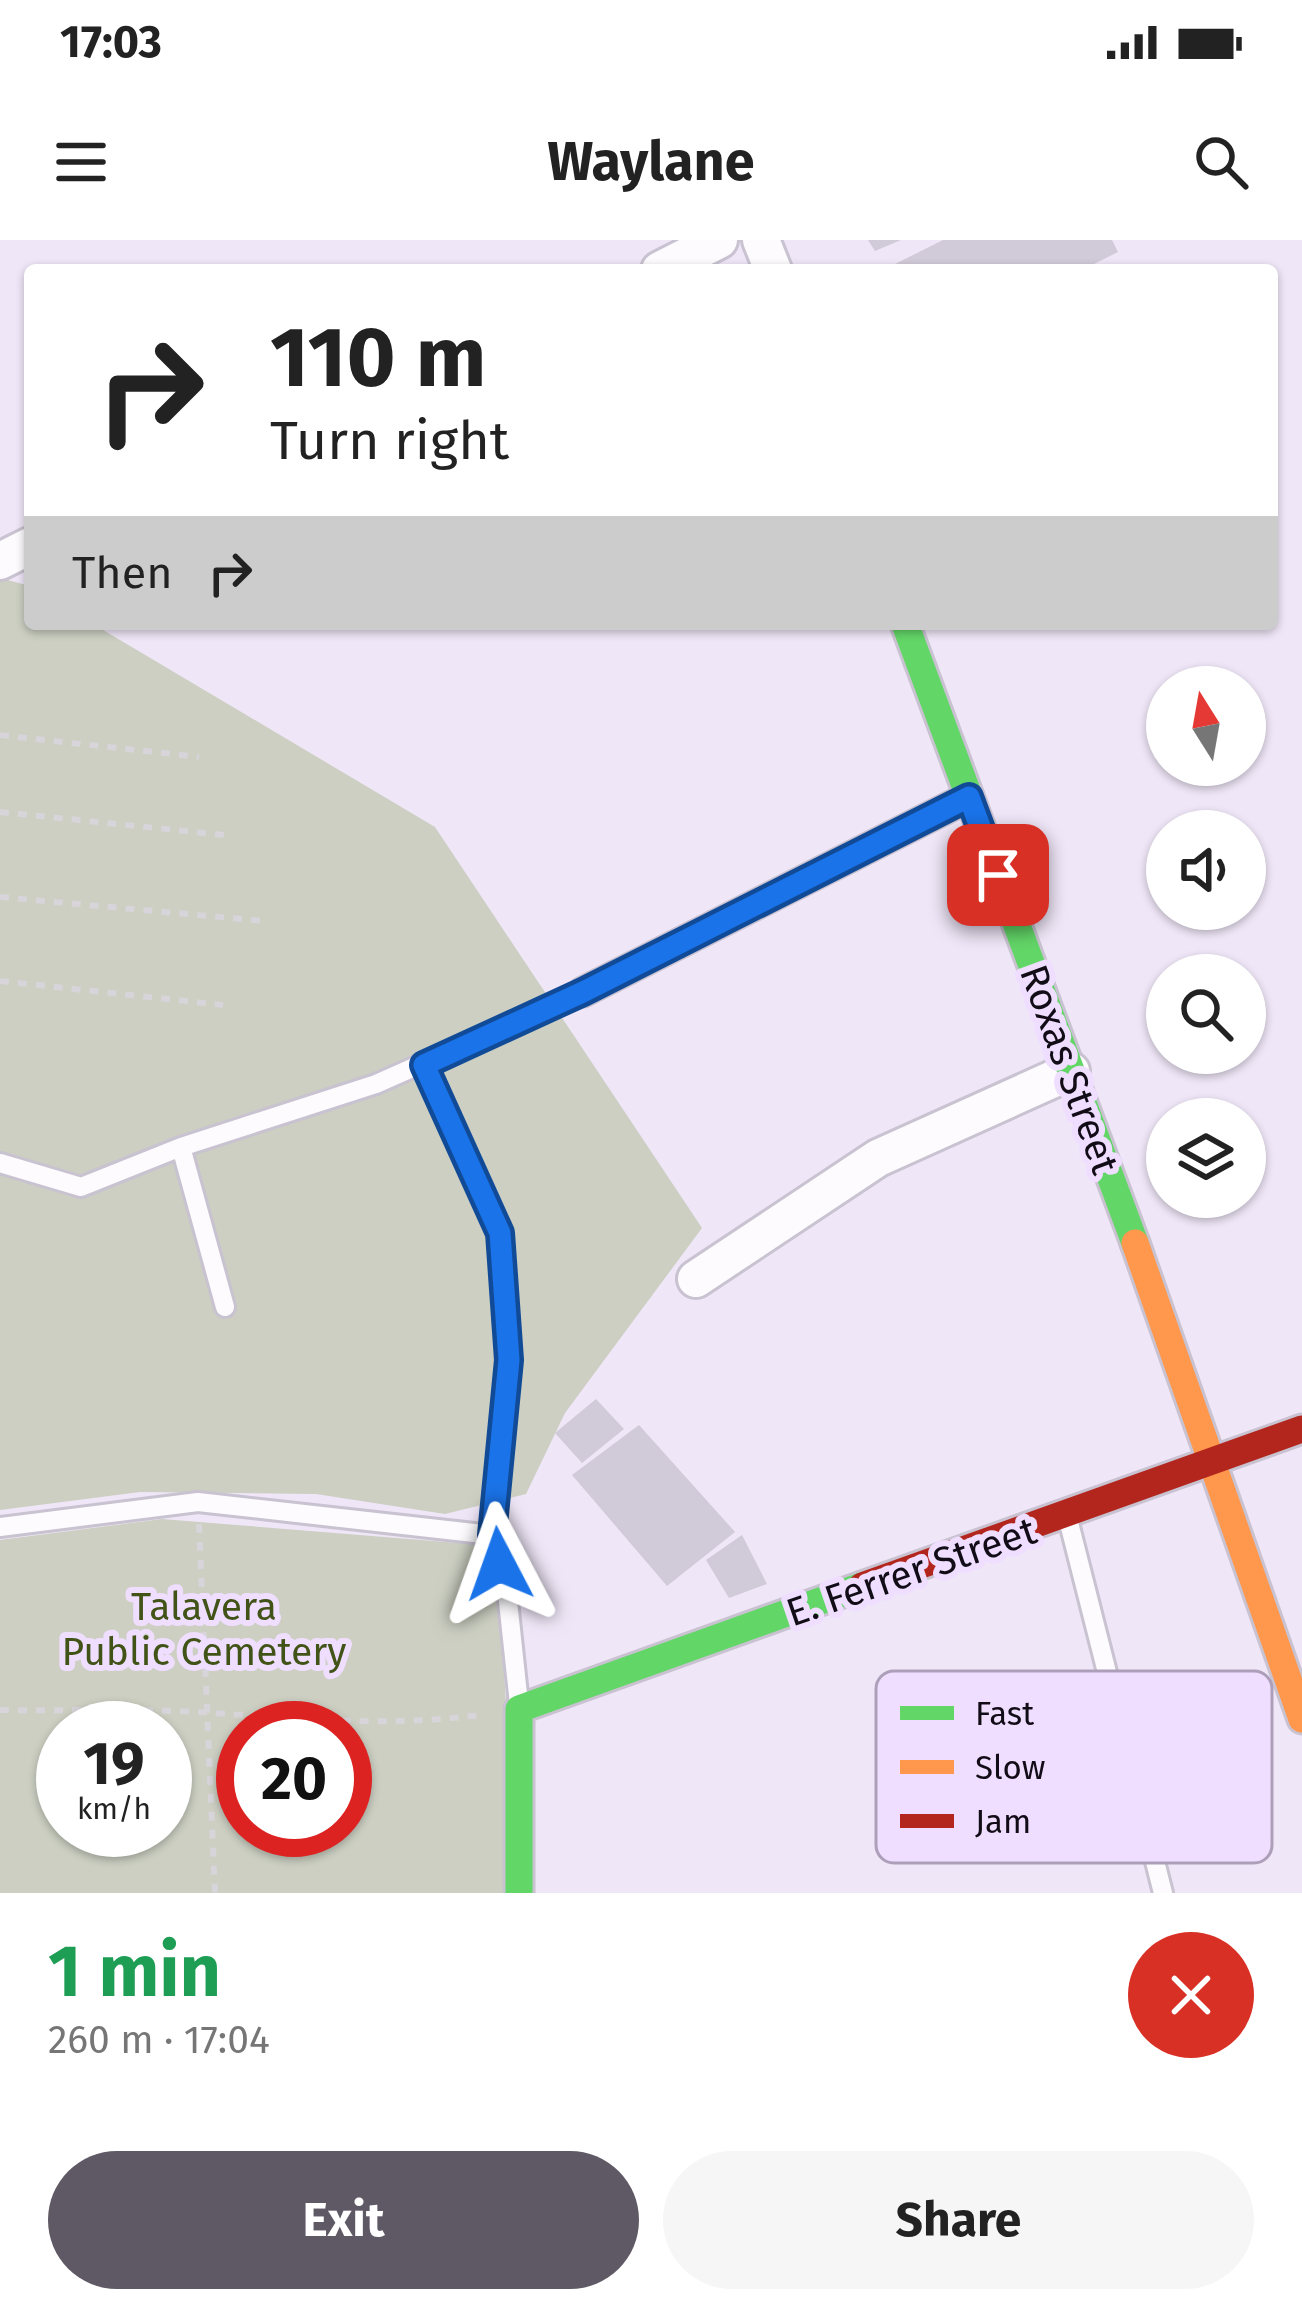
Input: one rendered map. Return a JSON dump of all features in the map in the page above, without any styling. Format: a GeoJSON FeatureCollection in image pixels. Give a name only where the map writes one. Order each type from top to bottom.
{"type":"FeatureCollection","features":[{"type":"Feature","properties":{"kind":"street"},"geometry":{"type":"LineString","coordinates":[[672,264],[719,240]]}},
{"type":"Feature","properties":{"kind":"street","name":"Roxas Street"},"geometry":{"type":"LineString","coordinates":[[907,630],[1215,1459],[1302,1719]]}},
{"type":"Feature","properties":{"kind":"street"},"geometry":{"type":"LineString","coordinates":[[583,992],[969,797]]}},
{"type":"Feature","properties":{"kind":"street"},"geometry":{"type":"LineString","coordinates":[[696,1280],[878,1158],[1071,1071]]}},
{"type":"Feature","properties":{"kind":"street","name":"E. Ferrer Street"},"geometry":{"type":"LineString","coordinates":[[520,1709],[1302,1429]]}},
{"type":"Feature","properties":{"kind":"street"},"geometry":{"type":"LineString","coordinates":[[519,1893],[520,1709]]}},
{"type":"Feature","properties":{"kind":"lane"},"geometry":{"type":"LineString","coordinates":[[0,1163],[81,1187],[181,1147],[424,1065],[583,992]]}},
{"type":"Feature","properties":{"kind":"lane"},"geometry":{"type":"LineString","coordinates":[[424,1065],[500,1233],[509,1360],[492,1535],[507,1592],[520,1709]]}},
{"type":"Feature","properties":{"kind":"lane"},"geometry":{"type":"LineString","coordinates":[[181,1147],[226,1307]]}},
{"type":"Feature","properties":{"kind":"lane"},"geometry":{"type":"LineString","coordinates":[[0,1527],[198,1502],[492,1535]]}},
{"type":"Feature","properties":{"kind":"lane"},"geometry":{"type":"LineString","coordinates":[[1067,1515],[1107,1671]]}},
{"type":"Feature","properties":{"kind":"lane"},"geometry":{"type":"LineString","coordinates":[[1155,1863],[1163,1893]]}},
{"type":"Feature","properties":{"kind":"path"},"geometry":{"type":"LineString","coordinates":[[0,735],[199,757]]}},
{"type":"Feature","properties":{"kind":"path"},"geometry":{"type":"LineString","coordinates":[[0,812],[224,835]]}},
{"type":"Feature","properties":{"kind":"path"},"geometry":{"type":"LineString","coordinates":[[0,897],[264,921]]}},
{"type":"Feature","properties":{"kind":"path"},"geometry":{"type":"LineString","coordinates":[[0,981],[223,1005]]}},
{"type":"Feature","properties":{"kind":"path"},"geometry":{"type":"LineString","coordinates":[[198,1502],[215,1893]]}},
{"type":"Feature","properties":{"kind":"path"},"geometry":{"type":"LineString","coordinates":[[0,1710],[433,1721],[520,1709]]}},
{"type":"Feature","properties":{"kind":"green space"},"geometry":{"type":"Polygon","coordinates":[[[0,578],[24,584],[24,630],[103,630],[435,827],[702,1228],[565,1413],[526,1494],[445,1514],[316,1494],[140,1492],[0,1510],[0,578]]]}},
{"type":"Feature","properties":{"kind":"green space","name":"Talavera Public Cemetery"},"geometry":{"type":"Polygon","coordinates":[[[162,1519],[496,1546],[507,1719],[508,1893],[0,1893],[0,1540],[162,1519]]]}},
{"type":"Feature","properties":{"kind":"building"},"geometry":{"type":"Polygon","coordinates":[[[868,240],[901,240],[875,251],[868,240]]]}},
{"type":"Feature","properties":{"kind":"building"},"geometry":{"type":"Polygon","coordinates":[[[943,240],[1112,240],[1118,252],[1094,264],[895,264],[943,240]]]}},
{"type":"Feature","properties":{"kind":"building"},"geometry":{"type":"Polygon","coordinates":[[[596,1399],[624,1429],[582,1463],[555,1433],[596,1399]]]}},
{"type":"Feature","properties":{"kind":"building"},"geometry":{"type":"Polygon","coordinates":[[[639,1425],[735,1532],[667,1586],[572,1475],[639,1425]]]}},
{"type":"Feature","properties":{"kind":"building"},"geometry":{"type":"Polygon","coordinates":[[[742,1535],[767,1584],[729,1598],[706,1560],[742,1535]]]}},
{"type":"Feature","properties":{"kind":"traffic: fast"},"geometry":{"type":"LineString","coordinates":[[907,630],[1135,1243]]}},
{"type":"Feature","properties":{"kind":"traffic: fast"},"geometry":{"type":"LineString","coordinates":[[519,1893],[519,1709],[862,1586]]}},
{"type":"Feature","properties":{"kind":"traffic: slow"},"geometry":{"type":"LineString","coordinates":[[583,992],[969,797]]}},
{"type":"Feature","properties":{"kind":"traffic: slow"},"geometry":{"type":"LineString","coordinates":[[1135,1243],[1302,1719]]}},
{"type":"Feature","properties":{"kind":"traffic: jam"},"geometry":{"type":"LineString","coordinates":[[862,1586],[1302,1429]]}},
{"type":"Feature","properties":{"kind":"route"},"geometry":{"type":"LineString","coordinates":[[499,1564],[492,1535],[509,1360],[500,1233],[424,1065],[583,992],[969,797],[998,875]]}}]}
